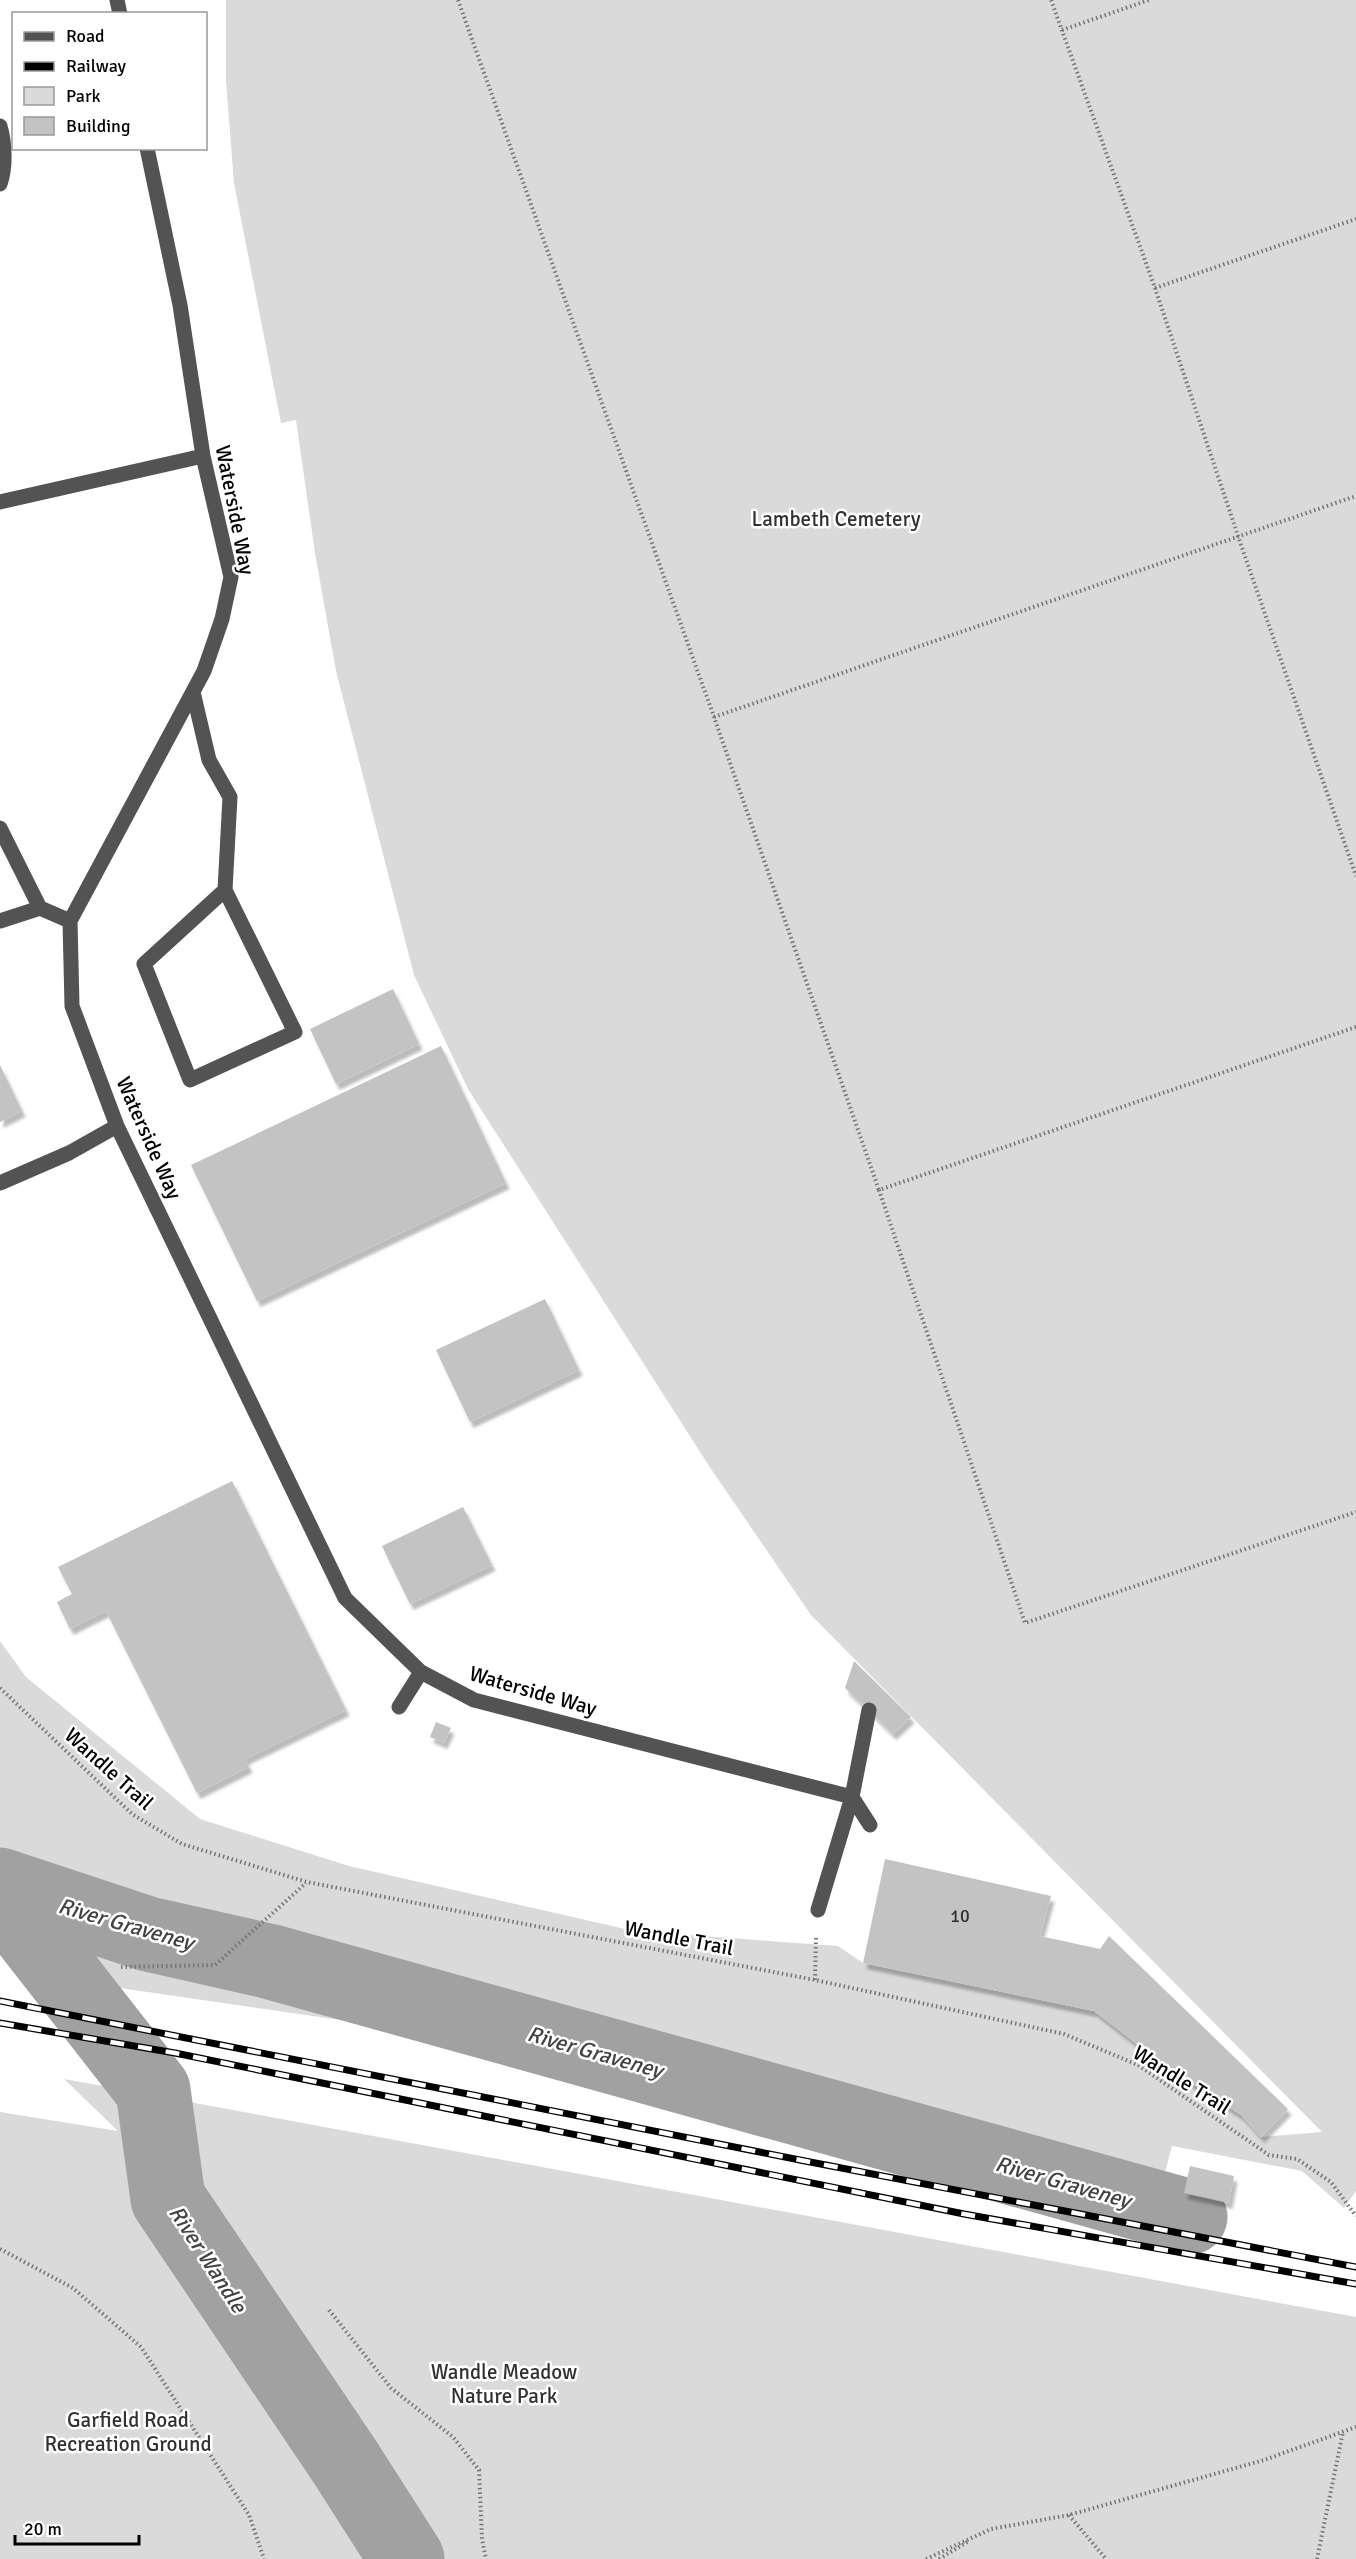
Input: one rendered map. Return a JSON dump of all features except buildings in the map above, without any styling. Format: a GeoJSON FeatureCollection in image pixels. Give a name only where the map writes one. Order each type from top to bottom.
{"type":"FeatureCollection","features":[{"type":"Feature","properties":{"kind":"street"},"geometry":{"type":"LineString","coordinates":[[0,126],[3,135],[3,174],[0,184]]}},
{"type":"Feature","properties":{"kind":"street","name":"Waterside Way"},"geometry":{"type":"LineString","coordinates":[[147,150],[180,304],[203,456],[231,577],[222,619],[204,671],[70,921],[72,1006],[117,1126],[345,1598],[421,1672],[474,1700],[852,1797]]}},
{"type":"Feature","properties":{"kind":"street"},"geometry":{"type":"LineString","coordinates":[[0,502],[203,456]]}},
{"type":"Feature","properties":{"kind":"street"},"geometry":{"type":"LineString","coordinates":[[193,692],[209,760],[230,797],[225,890],[295,1032],[190,1080],[144,964],[225,890]]}},
{"type":"Feature","properties":{"kind":"street"},"geometry":{"type":"LineString","coordinates":[[0,828],[40,908],[70,921]]}},
{"type":"Feature","properties":{"kind":"street"},"geometry":{"type":"LineString","coordinates":[[0,921],[40,908]]}},
{"type":"Feature","properties":{"kind":"street"},"geometry":{"type":"LineString","coordinates":[[0,1183],[69,1153],[117,1126]]}},
{"type":"Feature","properties":{"kind":"street"},"geometry":{"type":"LineString","coordinates":[[399,1707],[421,1672]]}},
{"type":"Feature","properties":{"kind":"street"},"geometry":{"type":"LineString","coordinates":[[818,1910],[852,1797],[868,1710]]}},
{"type":"Feature","properties":{"kind":"street"},"geometry":{"type":"LineString","coordinates":[[852,1797],[870,1825]]}},
{"type":"Feature","properties":{"kind":"path"},"geometry":{"type":"LineString","coordinates":[[458,0],[714,717],[879,1190],[1025,1623],[1356,1512]]}},
{"type":"Feature","properties":{"kind":"path"},"geometry":{"type":"LineString","coordinates":[[1051,0],[1155,288],[1356,876]]}},
{"type":"Feature","properties":{"kind":"path"},"geometry":{"type":"LineString","coordinates":[[1062,30],[1149,0]]}},
{"type":"Feature","properties":{"kind":"path"},"geometry":{"type":"LineString","coordinates":[[1155,288],[1356,219]]}},
{"type":"Feature","properties":{"kind":"path"},"geometry":{"type":"LineString","coordinates":[[714,717],[1356,496]]}},
{"type":"Feature","properties":{"kind":"path"},"geometry":{"type":"LineString","coordinates":[[879,1190],[1356,1027]]}},
{"type":"Feature","properties":{"kind":"path","name":"Wandle Trail"},"geometry":{"type":"LineString","coordinates":[[0,1688],[132,1814],[182,1844],[307,1882],[815,1980],[1064,2034],[1138,2066],[1269,2155],[1297,2159],[1331,2182],[1356,2216]]}},
{"type":"Feature","properties":{"kind":"path"},"geometry":{"type":"LineString","coordinates":[[121,1967],[215,1965],[307,1882]]}},
{"type":"Feature","properties":{"kind":"path"},"geometry":{"type":"LineString","coordinates":[[815,1980],[818,1910]]}},
{"type":"Feature","properties":{"kind":"path"},"geometry":{"type":"LineString","coordinates":[[0,2249],[73,2288],[141,2347],[249,2515],[264,2559]]}},
{"type":"Feature","properties":{"kind":"path"},"geometry":{"type":"LineString","coordinates":[[329,2310],[391,2388],[453,2437],[479,2470],[482,2539],[486,2559]]}},
{"type":"Feature","properties":{"kind":"path"},"geometry":{"type":"LineString","coordinates":[[926,2559],[991,2529],[1069,2515],[1264,2460],[1356,2427]]}},
{"type":"Feature","properties":{"kind":"path"},"geometry":{"type":"LineString","coordinates":[[1317,2559],[1343,2432]]}},
{"type":"Feature","properties":{"kind":"path"},"geometry":{"type":"LineString","coordinates":[[1069,2515],[1106,2559]]}},
{"type":"Feature","properties":{"kind":"path"},"geometry":{"type":"LineString","coordinates":[[939,2559],[991,2529]]}},
{"type":"Feature","properties":{"kind":"green space","name":"Lambeth Cemetery"},"geometry":{"type":"Polygon","coordinates":[[[226,0],[1356,0],[1356,2191],[1344,2208],[1302,2171],[1172,2146],[1161,2188],[451,2036],[99,1985],[0,1926],[0,1641],[26,1677],[200,1819],[349,1866],[634,1931],[838,1946],[863,1963],[1094,2011],[1173,2072],[1241,2115],[1261,2137],[1322,2132],[811,1615],[711,1469],[468,1089],[414,975],[336,671],[315,553],[296,420],[281,423],[234,183],[226,81],[226,0]]]}},
{"type":"Feature","properties":{"kind":"green space","name":"Wandle Meadow Nature Park"},"geometry":{"type":"Polygon","coordinates":[[[64,2079],[1356,2317],[1356,2559],[0,2559],[0,2112],[118,2131],[64,2079]]]}},
{"type":"Feature","properties":{"kind":"waterway","name":"River Graveney"},"geometry":{"type":"LineString","coordinates":[[0,1885],[148,1934],[268,1961],[1190,2217]]}},
{"type":"Feature","properties":{"kind":"waterway","name":"River Wandle"},"geometry":{"type":"LineString","coordinates":[[0,1894],[153,2090],[168,2199],[345,2462],[407,2559]]}},
{"type":"Feature","properties":{"kind":"railway"},"geometry":{"type":"LineString","coordinates":[[0,2001],[805,2161],[1356,2267]]}},
{"type":"Feature","properties":{"kind":"railway"},"geometry":{"type":"LineString","coordinates":[[0,2023],[175,2053],[964,2214],[1356,2284]]}},
{"type":"Feature","properties":{"kind":"park label","name":"Garfield Road Recreation Ground"},"geometry":{"type":"Point","coordinates":[128,2432]}}]}
